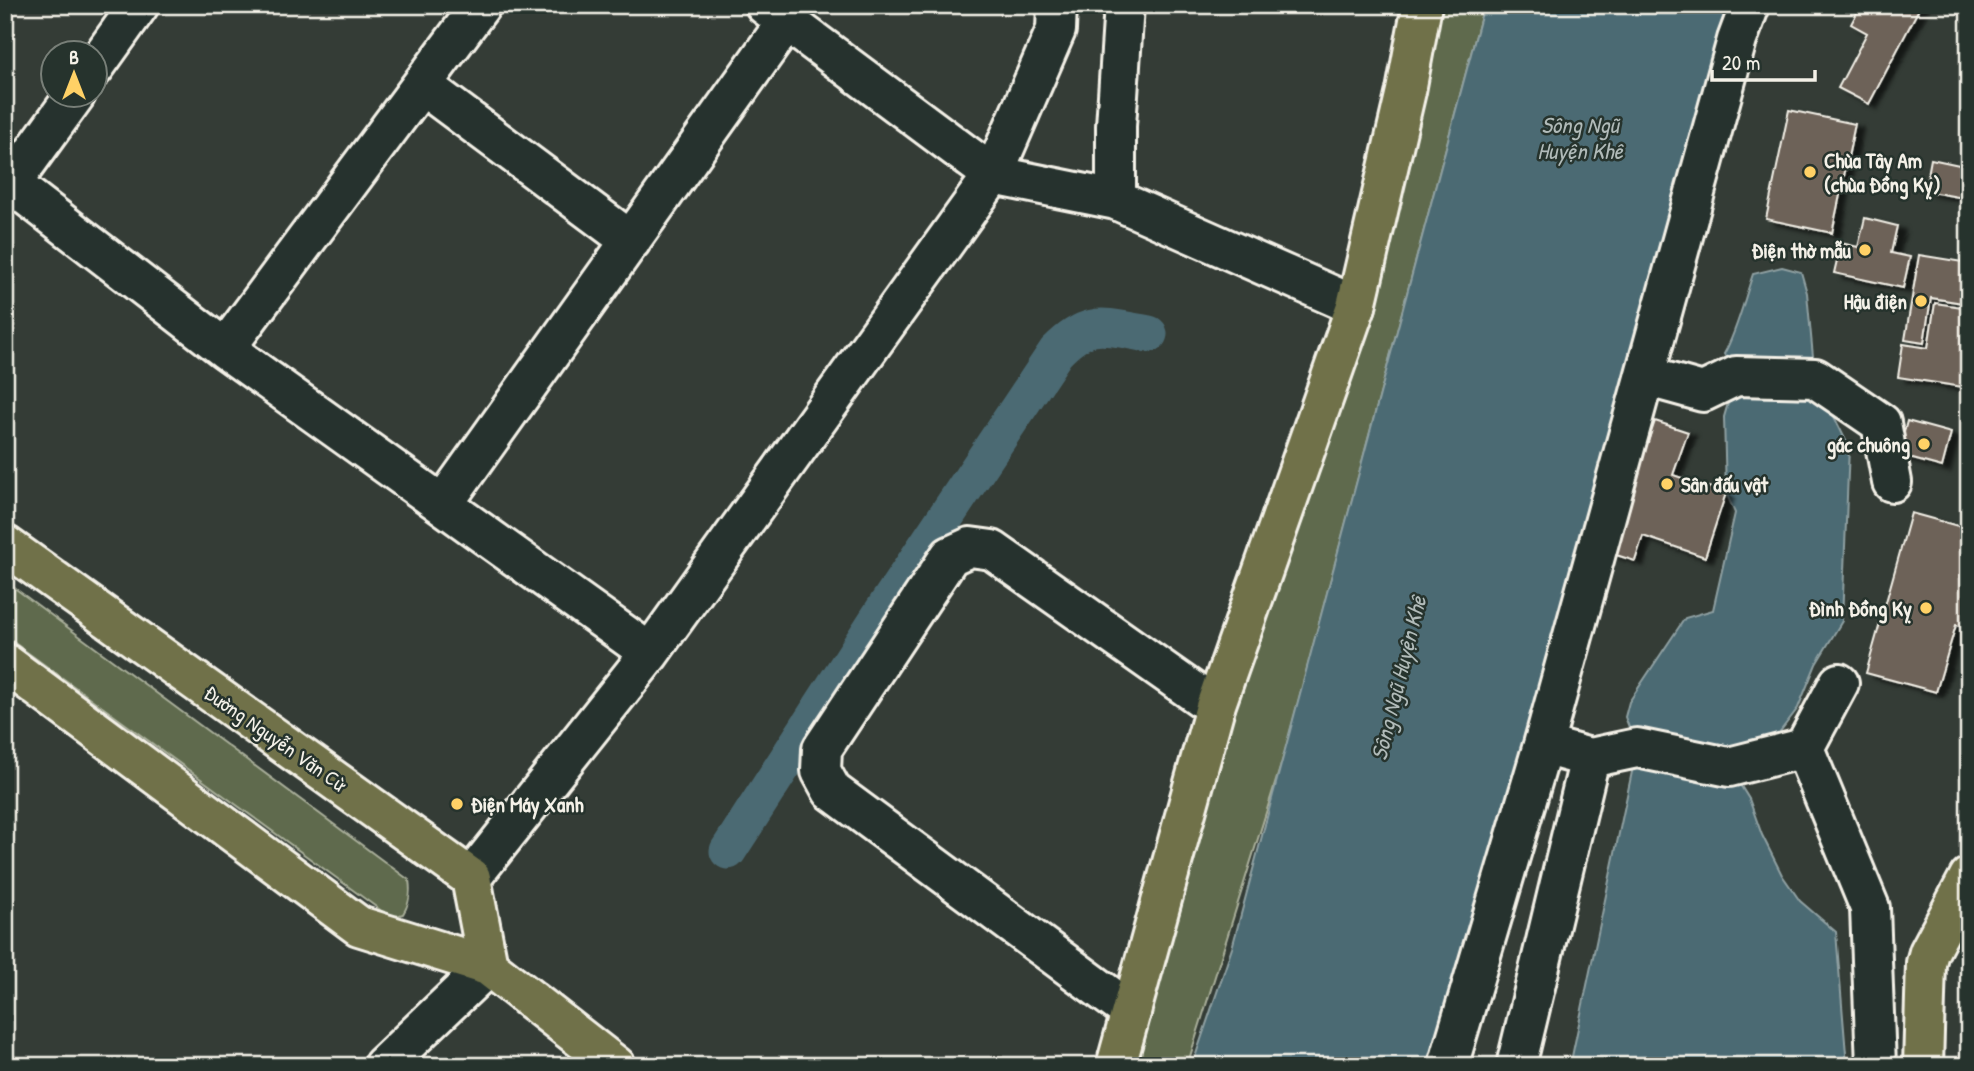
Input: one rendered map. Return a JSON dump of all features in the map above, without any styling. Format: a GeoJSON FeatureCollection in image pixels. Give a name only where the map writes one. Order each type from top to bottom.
{"type":"FeatureCollection","features":[{"type":"Feature","properties":{"kind":"main road"},"geometry":{"type":"LineString","coordinates":[[1115,1066],[1215,707],[1356,306],[1406,91],[1422,5]]}},
{"type":"Feature","properties":{"kind":"main road","name":"Đường Nguyễn Văn Cừ"},"geometry":{"type":"LineString","coordinates":[[5,545],[471,878]]}},
{"type":"Feature","properties":{"kind":"main road"},"geometry":{"type":"LineString","coordinates":[[5,663],[359,926],[488,966],[616,1066]]}},
{"type":"Feature","properties":{"kind":"main road"},"geometry":{"type":"LineString","coordinates":[[1923,1066],[1926,963],[1929,951],[1969,877]]}},
{"type":"Feature","properties":{"kind":"main road"},"geometry":{"type":"LineString","coordinates":[[471,878],[488,966]]}},
{"type":"Feature","properties":{"kind":"street"},"geometry":{"type":"LineString","coordinates":[[108,48],[139,5]]}},
{"type":"Feature","properties":{"kind":"street"},"geometry":{"type":"LineString","coordinates":[[225,349],[481,5]]}},
{"type":"Feature","properties":{"kind":"street"},"geometry":{"type":"LineString","coordinates":[[471,878],[650,653],[993,175],[1056,30],[1057,5]]}},
{"type":"Feature","properties":{"kind":"street"},"geometry":{"type":"LineString","coordinates":[[1116,200],[1116,126],[1124,5]]}},
{"type":"Feature","properties":{"kind":"street"},"geometry":{"type":"LineString","coordinates":[[1448,1066],[1543,745],[1737,40],[1750,5]]}},
{"type":"Feature","properties":{"kind":"street"},"geometry":{"type":"LineString","coordinates":[[443,504],[631,241],[776,13],[993,175],[1116,200],[1356,306]]}},
{"type":"Feature","properties":{"kind":"street"},"geometry":{"type":"LineString","coordinates":[[422,85],[631,241]]}},
{"type":"Feature","properties":{"kind":"street"},"geometry":{"type":"LineString","coordinates":[[66,108],[8,185],[225,349],[650,653]]}},
{"type":"Feature","properties":{"kind":"street"},"geometry":{"type":"LineString","coordinates":[[1645,376],[1703,392],[1736,376],[1815,379],[1881,423],[1892,482]]}},
{"type":"Feature","properties":{"kind":"street"},"geometry":{"type":"LineString","coordinates":[[1131,1012],[832,791],[821,771],[822,750],[950,556],[970,547],[992,550],[1215,707]]}},
{"type":"Feature","properties":{"kind":"street"},"geometry":{"type":"LineString","coordinates":[[1543,745],[1590,758],[1637,748],[1729,767],[1804,748],[1839,683]]}},
{"type":"Feature","properties":{"kind":"street"},"geometry":{"type":"LineString","coordinates":[[1804,748],[1870,908],[1876,1066]]}},
{"type":"Feature","properties":{"kind":"street"},"geometry":{"type":"LineString","coordinates":[[1516,1066],[1590,758]]}},
{"type":"Feature","properties":{"kind":"street"},"geometry":{"type":"LineString","coordinates":[[383,1066],[488,966]]}},
{"type":"Feature","properties":{"kind":"green space"},"geometry":{"type":"Polygon","coordinates":[[[1422,5],[1484,5],[1284,755],[1187,1066],[1116,1066],[1356,306],[1422,5]]]}},
{"type":"Feature","properties":{"kind":"green space"},"geometry":{"type":"Polygon","coordinates":[[[5,581],[409,880],[409,898],[403,914],[393,917],[383,912],[5,636],[5,581]]]}},
{"type":"Feature","properties":{"kind":"water","name":"Sông Ngũ Huyện Khê"},"geometry":{"type":"Polygon","coordinates":[[[1484,5],[1750,5],[1448,1066],[1192,1066],[1232,948],[1484,5]]]}},
{"type":"Feature","properties":{"kind":"water"},"geometry":{"type":"Polygon","coordinates":[[[1782,267],[1801,272],[1807,293],[1815,378],[1849,447],[1842,621],[1816,664],[1798,708],[1775,738],[1729,767],[1749,799],[1762,835],[1782,875],[1800,901],[1836,932],[1847,1066],[1570,1066],[1637,748],[1625,717],[1629,702],[1685,618],[1713,610],[1735,513],[1726,493],[1724,417],[1736,376],[1724,354],[1737,325],[1753,274],[1782,267]]]}},
{"type":"Feature","properties":{"kind":"building"},"geometry":{"type":"Polygon","coordinates":[[[1861,5],[1921,5],[1869,104],[1838,88],[1867,33],[1851,24],[1861,5]]]}},
{"type":"Feature","properties":{"kind":"building","name":"Chùa Tây Am (chùa Đồng Kỵ)"},"geometry":{"type":"Polygon","coordinates":[[[1789,110],[1855,124],[1832,233],[1766,219],[1789,110]]]}},
{"type":"Feature","properties":{"kind":"building"},"geometry":{"type":"Polygon","coordinates":[[[1931,159],[1969,167],[1969,199],[1925,191],[1931,159]]]}},
{"type":"Feature","properties":{"kind":"building","name":"Điện thờ mẫu"},"geometry":{"type":"Polygon","coordinates":[[[1865,218],[1897,226],[1891,253],[1910,257],[1903,288],[1834,273],[1841,243],[1858,247],[1865,218]]]}},
{"type":"Feature","properties":{"kind":"building","name":"Hậu điện"},"geometry":{"type":"Polygon","coordinates":[[[1919,255],[1969,263],[1969,304],[1931,298],[1924,343],[1905,340],[1919,255]]]}},
{"type":"Feature","properties":{"kind":"building"},"geometry":{"type":"Polygon","coordinates":[[[1935,303],[1969,308],[1969,388],[1898,377],[1903,344],[1928,348],[1935,303]]]}},
{"type":"Feature","properties":{"kind":"building","name":"Sân đấu vật"},"geometry":{"type":"Polygon","coordinates":[[[1655,421],[1688,432],[1673,475],[1726,493],[1705,557],[1643,536],[1635,561],[1610,553],[1655,421]]]}},
{"type":"Feature","properties":{"kind":"building","name":"gác chuông"},"geometry":{"type":"Polygon","coordinates":[[[1907,421],[1951,433],[1942,467],[1898,455],[1907,421]]]}},
{"type":"Feature","properties":{"kind":"building","name":"Đình Đồng Kỵ"},"geometry":{"type":"Polygon","coordinates":[[[1911,513],[1969,529],[1969,575],[1964,590],[1969,591],[1969,629],[1956,625],[1936,692],[1866,673],[1911,513]]]}},
{"type":"Feature","properties":{"kind":"building"},"geometry":{"type":"Polygon","coordinates":[[[1969,651],[1969,684],[1960,682],[1969,651]]]}},
{"type":"Feature","properties":{"kind":"waterway"},"geometry":{"type":"LineString","coordinates":[[728,851],[888,603],[1056,352],[1079,333],[1098,327],[1149,334]]}},
{"type":"Feature","properties":{"kind":"place","name":"Chùa Tây Am (chùa Đồng Kỵ)"},"geometry":{"type":"Point","coordinates":[1810,172]}},
{"type":"Feature","properties":{"kind":"place","name":"Điện thờ mẫu"},"geometry":{"type":"Point","coordinates":[1865,250]}},
{"type":"Feature","properties":{"kind":"place","name":"Hậu điện"},"geometry":{"type":"Point","coordinates":[1921,301]}},
{"type":"Feature","properties":{"kind":"place","name":"gác chuông"},"geometry":{"type":"Point","coordinates":[1924,444]}},
{"type":"Feature","properties":{"kind":"place","name":"Sân đấu vật"},"geometry":{"type":"Point","coordinates":[1667,484]}},
{"type":"Feature","properties":{"kind":"place","name":"Đình Đồng Kỵ"},"geometry":{"type":"Point","coordinates":[1926,608]}},
{"type":"Feature","properties":{"kind":"place","name":"Điện Máy Xanh"},"geometry":{"type":"Point","coordinates":[457,804]}}]}
